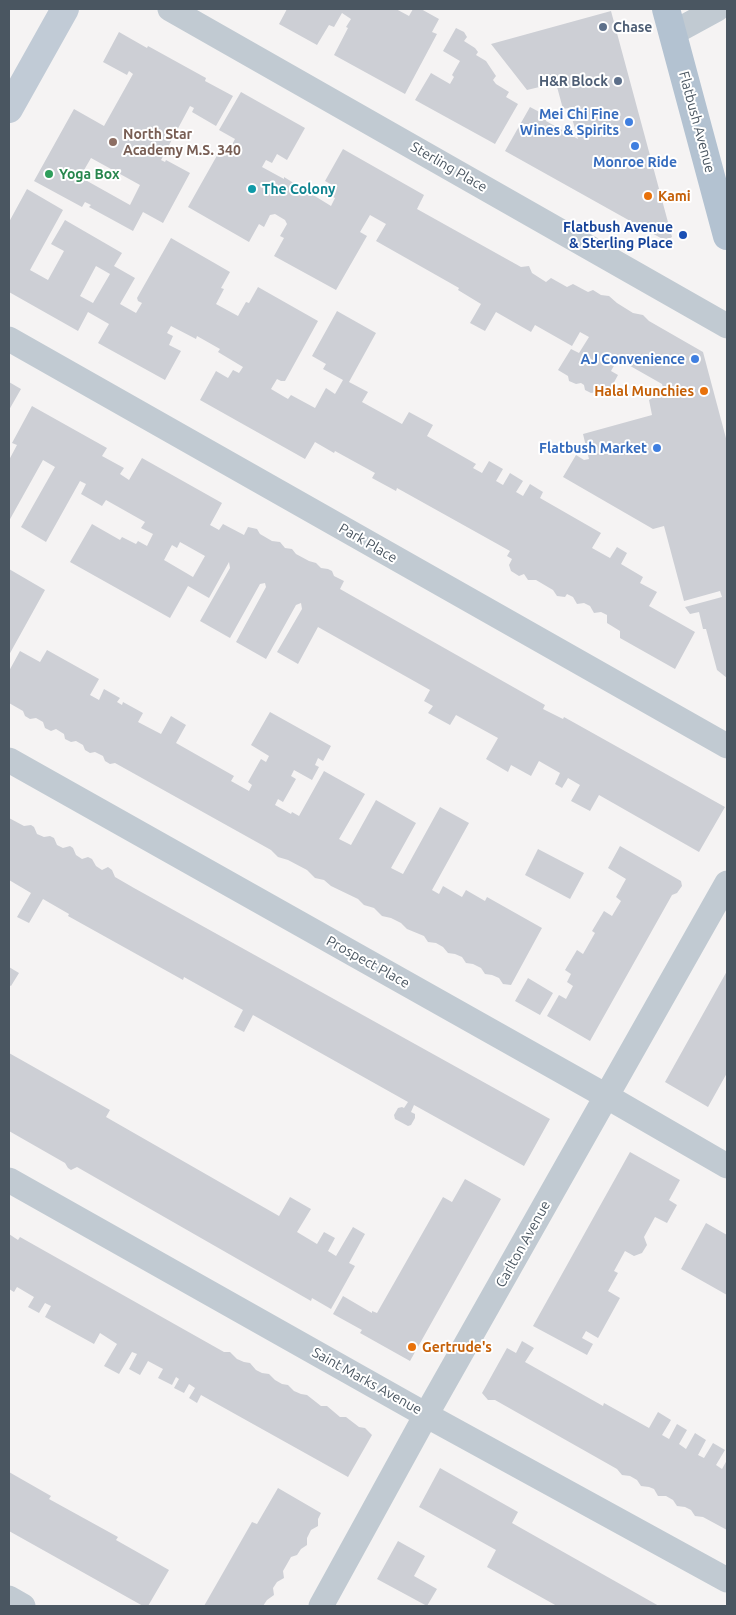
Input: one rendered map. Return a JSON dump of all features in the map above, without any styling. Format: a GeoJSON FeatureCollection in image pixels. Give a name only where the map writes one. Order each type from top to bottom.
{"type":"FeatureCollection","features":[{"type":"Feature","properties":{"kind":"main road"},"geometry":{"type":"LineString","coordinates":[[9,109],[65,9]]}},
{"type":"Feature","properties":{"kind":"main road","name":"Flatbush Avenue"},"geometry":{"type":"LineString","coordinates":[[670,21],[727,236]]}},
{"type":"Feature","properties":{"kind":"street","name":"Sterling Place"},"geometry":{"type":"LineString","coordinates":[[170,9],[727,326]]}},
{"type":"Feature","properties":{"kind":"street"},"geometry":{"type":"LineString","coordinates":[[670,21],[717,9]]}},
{"type":"Feature","properties":{"kind":"street","name":"Park Place"},"geometry":{"type":"LineString","coordinates":[[9,339],[727,746]]}},
{"type":"Feature","properties":{"kind":"street","name":"Prospect Place"},"geometry":{"type":"LineString","coordinates":[[9,760],[727,1166]]}},
{"type":"Feature","properties":{"kind":"street","name":"Carlton Avenue"},"geometry":{"type":"LineString","coordinates":[[321,1606],[426,1415],[727,883]]}},
{"type":"Feature","properties":{"kind":"street","name":"Saint Marks Avenue"},"geometry":{"type":"LineString","coordinates":[[9,1180],[426,1415],[727,1580]]}},
{"type":"Feature","properties":{"kind":"street"},"geometry":{"type":"LineString","coordinates":[[9,1598],[23,1606]]}},
{"type":"Feature","properties":{"kind":"building"},"geometry":{"type":"Polygon","coordinates":[[[287,9],[396,9],[409,16],[413,9],[421,9],[439,19],[432,32],[437,34],[405,94],[334,55],[351,19],[342,13],[334,27],[329,25],[317,45],[279,24],[287,9]]]}},
{"type":"Feature","properties":{"kind":"building"},"geometry":{"type":"Polygon","coordinates":[[[611,11],[672,237],[666,241],[505,151],[530,107],[545,115],[546,121],[578,139],[569,108],[563,109],[556,83],[527,90],[491,44],[611,11]]]}},
{"type":"Feature","properties":{"kind":"building"},"geometry":{"type":"Polygon","coordinates":[[[456,28],[464,32],[467,37],[464,41],[475,48],[478,52],[476,55],[486,61],[496,76],[493,80],[496,84],[509,92],[506,97],[518,104],[495,144],[415,100],[431,73],[450,84],[454,77],[452,75],[460,61],[443,51],[456,28]]]}},
{"type":"Feature","properties":{"kind":"building","name":"North Star Academy M.S. 340"},"geometry":{"type":"Polygon","coordinates":[[[119,32],[206,78],[205,81],[233,96],[216,126],[192,112],[194,108],[190,106],[161,160],[165,162],[166,160],[190,173],[163,223],[143,212],[133,231],[89,207],[91,205],[85,202],[82,207],[34,181],[74,109],[104,126],[133,74],[129,71],[127,75],[103,62],[119,32]],[[91,158],[80,177],[130,205],[140,185],[91,158]]]}},
{"type":"Feature","properties":{"kind":"building"},"geometry":{"type":"Polygon","coordinates":[[[241,92],[305,128],[287,160],[277,154],[272,163],[266,160],[262,167],[284,179],[284,177],[331,206],[335,198],[329,195],[334,186],[325,181],[343,149],[424,195],[417,209],[521,267],[529,266],[532,273],[546,282],[551,278],[567,287],[573,284],[588,292],[593,290],[601,295],[609,296],[633,313],[643,315],[649,321],[703,352],[727,442],[727,678],[717,670],[706,629],[703,629],[699,612],[690,614],[685,607],[722,597],[720,591],[684,601],[664,526],[653,529],[563,477],[576,455],[584,460],[589,459],[583,434],[652,415],[649,400],[664,391],[662,384],[625,363],[628,359],[620,355],[611,371],[618,375],[606,397],[597,392],[591,393],[585,390],[584,385],[581,383],[576,384],[569,381],[568,376],[558,370],[571,349],[579,353],[589,337],[580,332],[572,346],[535,325],[531,332],[496,312],[485,331],[470,323],[481,304],[458,290],[459,288],[376,241],[386,224],[370,215],[360,232],[367,236],[336,290],[274,256],[284,238],[280,236],[287,224],[285,220],[275,214],[270,215],[264,227],[259,224],[249,242],[188,207],[219,152],[226,156],[235,139],[219,130],[241,92]]]}},
{"type":"Feature","properties":{"kind":"building"},"geometry":{"type":"Polygon","coordinates":[[[27,189],[63,210],[30,270],[48,280],[64,251],[51,244],[65,220],[122,253],[114,266],[135,278],[120,304],[136,313],[142,303],[137,298],[171,238],[230,272],[221,288],[224,289],[216,304],[238,316],[246,302],[249,303],[258,287],[318,321],[285,381],[277,379],[271,389],[288,399],[291,395],[315,408],[326,388],[335,394],[343,380],[323,369],[326,364],[312,356],[337,311],[376,333],[349,382],[368,392],[362,402],[402,424],[409,412],[433,425],[427,436],[476,464],[473,468],[482,473],[489,461],[503,469],[496,481],[503,485],[510,473],[523,481],[516,492],[523,496],[530,484],[543,492],[540,498],[601,533],[592,548],[610,558],[617,547],[627,553],[621,564],[643,577],[640,583],[657,592],[649,606],[695,632],[675,669],[620,638],[620,631],[607,623],[607,615],[601,612],[594,613],[590,606],[584,603],[577,604],[573,597],[567,594],[565,597],[557,596],[553,590],[536,580],[528,580],[524,574],[519,576],[511,571],[509,565],[512,559],[507,556],[510,551],[397,488],[396,491],[372,478],[375,473],[315,442],[305,459],[200,400],[216,371],[228,378],[233,370],[239,373],[243,367],[218,352],[220,349],[197,336],[196,339],[171,326],[167,333],[173,336],[169,345],[181,351],[165,380],[98,343],[109,324],[88,312],[78,331],[9,292],[9,222],[27,189]],[[96,266],[80,296],[93,303],[110,274],[96,266]]]}},
{"type":"Feature","properties":{"kind":"building"},"geometry":{"type":"Polygon","coordinates":[[[9,382],[21,389],[9,410],[9,382]]]}},
{"type":"Feature","properties":{"kind":"building"},"geometry":{"type":"Polygon","coordinates":[[[32,406],[107,448],[102,456],[124,468],[120,474],[129,480],[142,458],[222,503],[210,525],[219,530],[223,524],[244,535],[248,527],[257,529],[260,534],[272,541],[280,542],[285,548],[292,549],[296,554],[316,563],[321,568],[332,571],[334,576],[344,581],[340,589],[545,705],[543,709],[563,719],[564,717],[725,807],[699,852],[599,795],[590,811],[571,801],[580,785],[568,778],[562,788],[555,784],[560,773],[539,761],[531,776],[511,765],[508,772],[486,759],[498,738],[456,715],[450,725],[428,713],[433,706],[424,701],[430,690],[318,627],[298,664],[277,652],[302,609],[301,603],[296,605],[266,659],[236,642],[266,587],[265,583],[260,584],[230,638],[200,621],[230,568],[229,562],[209,598],[188,586],[170,618],[70,562],[92,524],[120,540],[122,537],[136,544],[138,541],[147,546],[153,534],[141,528],[145,522],[106,500],[102,506],[81,494],[86,484],[80,481],[46,542],[21,527],[55,467],[43,460],[9,521],[9,460],[17,445],[12,443],[32,406]],[[180,542],[177,548],[172,545],[164,560],[193,577],[205,556],[180,542]]]}},
{"type":"Feature","properties":{"kind":"building"},"geometry":{"type":"Polygon","coordinates":[[[9,569],[45,590],[9,655],[9,569]]]}},
{"type":"Feature","properties":{"kind":"building"},"geometry":{"type":"Polygon","coordinates":[[[47,650],[99,679],[90,695],[99,700],[104,689],[120,698],[117,702],[122,705],[123,702],[143,713],[138,722],[161,734],[171,716],[186,725],[176,743],[234,776],[231,781],[249,791],[252,785],[248,782],[261,759],[266,762],[269,756],[251,745],[270,712],[331,746],[323,761],[318,758],[315,765],[319,767],[312,780],[294,770],[291,776],[296,779],[283,802],[278,799],[275,805],[291,814],[292,812],[299,816],[324,771],[365,794],[339,839],[351,845],[376,800],[416,823],[391,868],[403,874],[440,807],[469,823],[432,890],[439,894],[443,886],[462,897],[466,890],[485,901],[487,897],[542,928],[511,985],[503,984],[499,978],[485,974],[481,968],[466,963],[462,957],[448,953],[436,943],[428,942],[424,936],[407,929],[401,923],[391,918],[382,916],[374,908],[364,905],[358,899],[331,886],[324,880],[315,878],[307,870],[278,857],[271,850],[115,763],[110,764],[105,761],[103,756],[95,752],[90,753],[85,750],[83,745],[76,741],[71,742],[65,739],[64,734],[56,729],[51,731],[45,728],[43,722],[36,718],[30,719],[25,716],[23,711],[9,703],[9,671],[20,651],[40,662],[47,650]]]}},
{"type":"Feature","properties":{"kind":"building"},"geometry":{"type":"Polygon","coordinates":[[[9,818],[24,826],[31,825],[37,834],[54,838],[57,845],[63,848],[70,846],[76,855],[82,859],[88,857],[92,859],[96,866],[102,870],[108,867],[112,870],[115,877],[134,888],[550,1119],[524,1166],[414,1105],[411,1112],[415,1114],[415,1118],[411,1125],[408,1126],[395,1119],[394,1115],[398,1108],[404,1108],[408,1102],[253,1015],[244,1032],[234,1027],[243,1010],[184,977],[183,980],[68,916],[69,914],[43,899],[29,923],[17,917],[31,893],[9,880],[9,818]]]}},
{"type":"Feature","properties":{"kind":"building"},"geometry":{"type":"Polygon","coordinates":[[[620,846],[681,881],[682,886],[677,893],[672,895],[590,1041],[547,1016],[559,995],[566,999],[573,986],[567,982],[571,974],[565,970],[577,950],[583,954],[595,933],[592,931],[604,911],[612,916],[621,901],[616,897],[626,879],[608,868],[620,846]]]}},
{"type":"Feature","properties":{"kind":"building"},"geometry":{"type":"Polygon","coordinates":[[[538,849],[584,873],[570,899],[525,875],[538,849]]]}},
{"type":"Feature","properties":{"kind":"building"},"geometry":{"type":"Polygon","coordinates":[[[9,967],[19,973],[11,986],[9,985],[9,967]]]}},
{"type":"Feature","properties":{"kind":"building"},"geometry":{"type":"Polygon","coordinates":[[[727,971],[727,1073],[708,1107],[665,1082],[727,971]]]}},
{"type":"Feature","properties":{"kind":"building"},"geometry":{"type":"Polygon","coordinates":[[[528,978],[553,993],[540,1015],[515,1001],[528,978]]]}},
{"type":"Feature","properties":{"kind":"building"},"geometry":{"type":"Polygon","coordinates":[[[9,1053],[110,1110],[106,1117],[279,1216],[290,1197],[311,1209],[297,1232],[317,1244],[324,1232],[335,1238],[328,1251],[336,1256],[353,1227],[365,1234],[349,1263],[355,1266],[331,1309],[312,1298],[311,1301],[77,1167],[71,1170],[65,1163],[9,1131],[9,1053]]]}},
{"type":"Feature","properties":{"kind":"building"},"geometry":{"type":"Polygon","coordinates":[[[630,1152],[680,1180],[669,1200],[677,1205],[667,1223],[655,1217],[644,1237],[647,1245],[642,1253],[634,1256],[625,1251],[614,1271],[618,1273],[608,1291],[620,1298],[598,1338],[586,1331],[582,1338],[593,1344],[587,1355],[533,1326],[630,1152]]]}},
{"type":"Feature","properties":{"kind":"building"},"geometry":{"type":"Polygon","coordinates":[[[465,1179],[501,1199],[410,1361],[360,1333],[362,1330],[333,1314],[343,1296],[372,1313],[372,1311],[377,1313],[443,1197],[452,1202],[465,1179]]]}},
{"type":"Feature","properties":{"kind":"building"},"geometry":{"type":"Polygon","coordinates":[[[706,1223],[727,1235],[727,1295],[681,1269],[706,1223]]]}},
{"type":"Feature","properties":{"kind":"building"},"geometry":{"type":"Polygon","coordinates":[[[9,1234],[18,1240],[20,1237],[224,1352],[230,1352],[237,1359],[250,1363],[256,1370],[269,1374],[275,1380],[288,1385],[294,1391],[307,1395],[321,1406],[327,1406],[340,1417],[346,1417],[359,1427],[365,1428],[372,1435],[348,1477],[201,1395],[197,1403],[189,1398],[195,1388],[189,1384],[184,1393],[174,1388],[179,1379],[176,1377],[172,1385],[158,1378],[163,1369],[148,1361],[140,1375],[129,1369],[137,1354],[132,1352],[119,1374],[104,1366],[117,1344],[100,1333],[94,1344],[45,1317],[51,1306],[45,1303],[39,1313],[28,1307],[34,1297],[17,1287],[14,1292],[9,1289],[9,1234]]]}},
{"type":"Feature","properties":{"kind":"building"},"geometry":{"type":"Polygon","coordinates":[[[522,1341],[534,1348],[525,1362],[603,1406],[604,1403],[649,1428],[658,1412],[671,1420],[662,1435],[669,1439],[677,1424],[687,1430],[679,1444],[686,1449],[695,1433],[706,1440],[698,1455],[704,1458],[713,1443],[725,1450],[716,1465],[722,1469],[727,1460],[727,1530],[703,1517],[695,1516],[691,1510],[685,1507],[677,1506],[673,1500],[666,1496],[658,1496],[654,1489],[641,1486],[637,1480],[630,1476],[622,1475],[617,1469],[495,1400],[488,1400],[482,1393],[507,1348],[516,1353],[522,1341]]]}},
{"type":"Feature","properties":{"kind":"building"},"geometry":{"type":"Polygon","coordinates":[[[440,1468],[518,1512],[512,1523],[659,1606],[557,1606],[487,1567],[496,1550],[419,1507],[440,1468]]]}},
{"type":"Feature","properties":{"kind":"building"},"geometry":{"type":"Polygon","coordinates":[[[9,1472],[51,1496],[49,1499],[118,1537],[116,1540],[169,1570],[148,1606],[143,1606],[9,1531],[9,1472]]]}},
{"type":"Feature","properties":{"kind":"building"},"geometry":{"type":"Polygon","coordinates":[[[278,1488],[321,1513],[318,1519],[318,1526],[311,1530],[307,1538],[307,1545],[297,1555],[291,1557],[283,1571],[284,1578],[277,1582],[273,1588],[274,1595],[263,1606],[204,1606],[252,1522],[257,1524],[278,1488]]]}},
{"type":"Feature","properties":{"kind":"building"},"geometry":{"type":"Polygon","coordinates":[[[398,1541],[425,1556],[414,1576],[437,1589],[427,1606],[377,1579],[398,1541]]]}},
{"type":"Feature","properties":{"kind":"place","name":"Chase"},"geometry":{"type":"Point","coordinates":[603,27]}},
{"type":"Feature","properties":{"kind":"place","name":"H&R Block"},"geometry":{"type":"Point","coordinates":[618,81]}},
{"type":"Feature","properties":{"kind":"place","name":"Mei Chi Fine Wines & Spirits"},"geometry":{"type":"Point","coordinates":[629,122]}},
{"type":"Feature","properties":{"kind":"place","name":"North Star Academy M.S. 340"},"geometry":{"type":"Point","coordinates":[113,142]}},
{"type":"Feature","properties":{"kind":"place","name":"Monroe Ride"},"geometry":{"type":"Point","coordinates":[635,146]}},
{"type":"Feature","properties":{"kind":"place","name":"Yoga Box"},"geometry":{"type":"Point","coordinates":[49,174]}},
{"type":"Feature","properties":{"kind":"place","name":"The Colony"},"geometry":{"type":"Point","coordinates":[252,189]}},
{"type":"Feature","properties":{"kind":"place","name":"Kami"},"geometry":{"type":"Point","coordinates":[648,196]}},
{"type":"Feature","properties":{"kind":"place","name":"Flatbush Avenue & Sterling Place"},"geometry":{"type":"Point","coordinates":[683,235]}},
{"type":"Feature","properties":{"kind":"place","name":"AJ Convenience"},"geometry":{"type":"Point","coordinates":[695,359]}},
{"type":"Feature","properties":{"kind":"place","name":"Halal Munchies"},"geometry":{"type":"Point","coordinates":[704,391]}},
{"type":"Feature","properties":{"kind":"place","name":"Flatbush Market"},"geometry":{"type":"Point","coordinates":[657,448]}},
{"type":"Feature","properties":{"kind":"place","name":"Gertrude's"},"geometry":{"type":"Point","coordinates":[412,1347]}}]}
